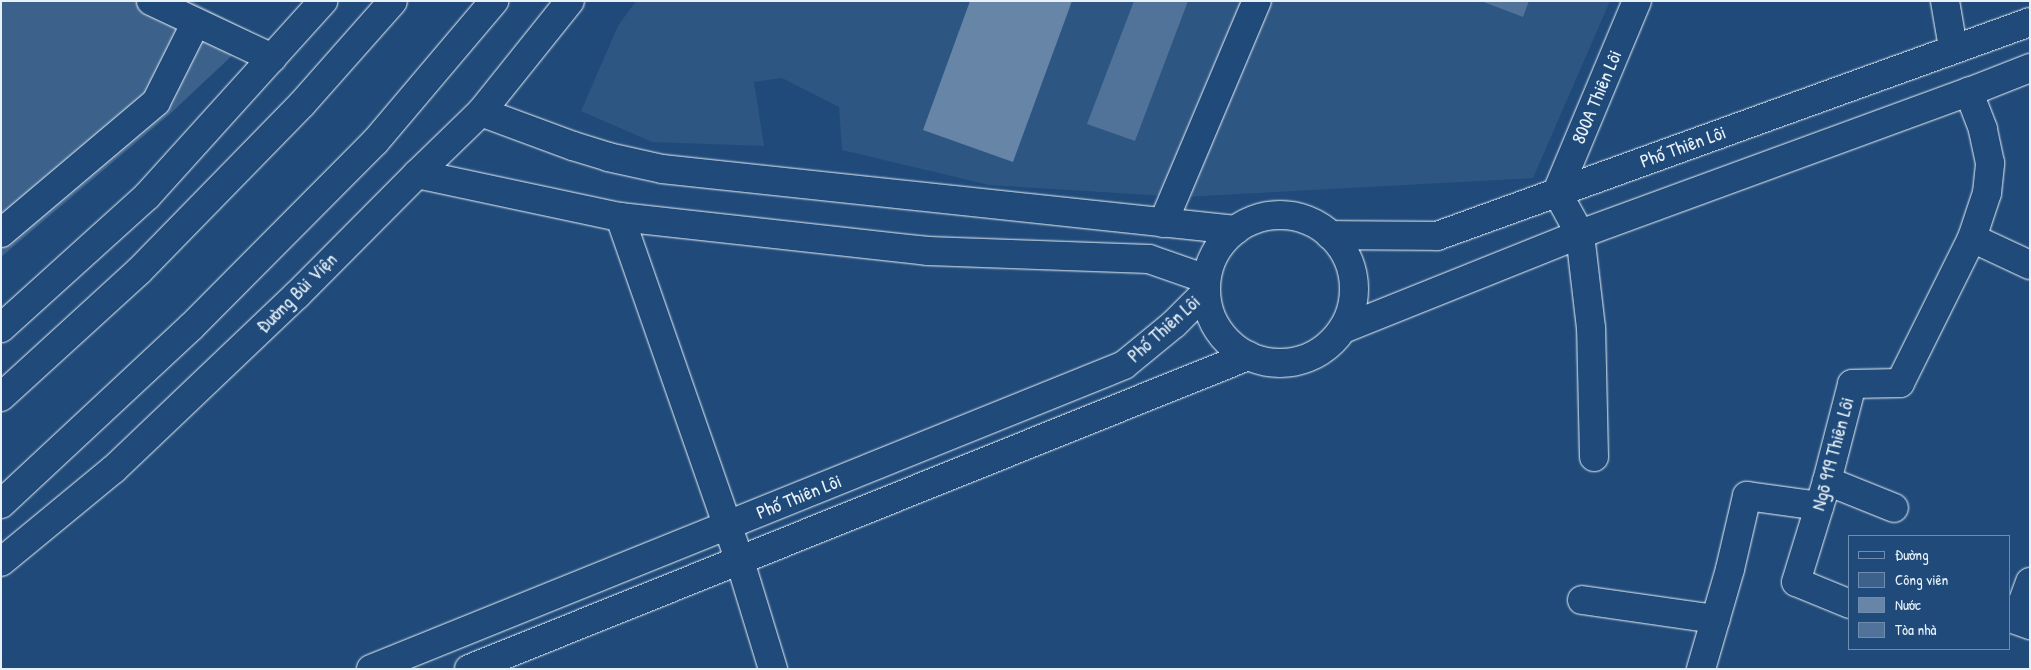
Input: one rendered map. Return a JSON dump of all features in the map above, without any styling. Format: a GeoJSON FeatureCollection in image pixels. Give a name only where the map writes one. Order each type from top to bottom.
{"type":"FeatureCollection","features":[{"type":"Feature","properties":{"kind":"main road"},"geometry":{"type":"LineString","coordinates":[[151,1],[272,58]]}},
{"type":"Feature","properties":{"kind":"main road"},"geometry":{"type":"LineString","coordinates":[[1,328],[147,196],[323,1]]}},
{"type":"Feature","properties":{"kind":"main road"},"geometry":{"type":"LineString","coordinates":[[1,397],[138,271],[302,104],[393,1]]}},
{"type":"Feature","properties":{"kind":"main road"},"geometry":{"type":"LineString","coordinates":[[1,504],[191,327],[375,142],[494,1]]}},
{"type":"Feature","properties":{"kind":"main road","name":"Đường Bùi Viện"},"geometry":{"type":"LineString","coordinates":[[1,562],[114,469],[297,295],[481,112],[570,1]]}},
{"type":"Feature","properties":{"kind":"main road"},"geometry":{"type":"LineString","coordinates":[[1163,223],[1257,1]]}},
{"type":"Feature","properties":{"kind":"main road","name":"800A Thiên Lôi"},"geometry":{"type":"LineString","coordinates":[[1558,192],[1637,1]]}},
{"type":"Feature","properties":{"kind":"main road"},"geometry":{"type":"LineString","coordinates":[[1945,1],[1953,48]]}},
{"type":"Feature","properties":{"kind":"main road"},"geometry":{"type":"LineString","coordinates":[[1,233],[156,102],[196,22]]}},
{"type":"Feature","properties":{"kind":"main road","name":"Phố Thiên Lôi"},"geometry":{"type":"LineString","coordinates":[[1330,234],[1437,236],[1953,48],[2030,22]]}},
{"type":"Feature","properties":{"kind":"main road"},"geometry":{"type":"LineString","coordinates":[[1343,328],[1580,234],[2030,68]]}},
{"type":"Feature","properties":{"kind":"main road","name":"Ngõ 919 Thiên Lôi"},"geometry":{"type":"LineString","coordinates":[[1848,603],[1796,582],[1828,480],[1852,384],[1900,383],[1972,238],[1987,193],[1990,163],[1983,129],[1969,92]]}},
{"type":"Feature","properties":{"kind":"main road"},"geometry":{"type":"LineString","coordinates":[[481,112],[573,146],[608,157],[662,169],[1236,230]]}},
{"type":"Feature","properties":{"kind":"main road"},"geometry":{"type":"LineString","coordinates":[[417,174],[620,217],[928,251],[1149,259],[1206,286]]}},
{"type":"Feature","properties":{"kind":"main road"},"geometry":{"type":"LineString","coordinates":[[1558,192],[1580,234],[1591,328],[1594,457]]}},
{"type":"Feature","properties":{"kind":"main road"},"geometry":{"type":"LineString","coordinates":[[1284,215],[1309,221],[1330,234],[1342,247],[1350,263],[1354,279],[1354,297],[1350,313],[1343,328],[1323,349],[1311,356],[1290,362],[1269,362],[1248,356],[1231,345],[1218,330],[1209,311],[1206,286],[1212,260],[1222,243],[1236,230],[1259,218],[1284,215]]}},
{"type":"Feature","properties":{"kind":"main road"},"geometry":{"type":"LineString","coordinates":[[620,217],[740,561],[774,669]]}},
{"type":"Feature","properties":{"kind":"main road"},"geometry":{"type":"LineString","coordinates":[[1972,238],[2030,265]]}},
{"type":"Feature","properties":{"kind":"main road","name":"Phố Thiên Lôi"},"geometry":{"type":"LineString","coordinates":[[371,669],[1124,365],[1174,324],[1206,286]]}},
{"type":"Feature","properties":{"kind":"main road","name":"Phố Thiên Lôi"},"geometry":{"type":"LineString","coordinates":[[469,669],[1248,356]]}},
{"type":"Feature","properties":{"kind":"main road"},"geometry":{"type":"LineString","coordinates":[[1124,365],[1138,367],[1144,376],[1146,387],[1131,402]]}},
{"type":"Feature","properties":{"kind":"main road"},"geometry":{"type":"LineString","coordinates":[[1828,480],[1894,508]]}},
{"type":"Feature","properties":{"kind":"main road"},"geometry":{"type":"LineString","coordinates":[[1701,669],[1730,570],[1747,496],[1819,506]]}},
{"type":"Feature","properties":{"kind":"main road"},"geometry":{"type":"LineString","coordinates":[[2030,582],[2016,620],[2030,625]]}},
{"type":"Feature","properties":{"kind":"main road"},"geometry":{"type":"LineString","coordinates":[[1582,600],[1716,619]]}},
{"type":"Feature","properties":{"kind":"shaded area"},"geometry":{"type":"Polygon","coordinates":[[[636,1],[1610,1],[1533,178],[1183,197],[989,185],[842,150],[839,107],[782,78],[754,82],[764,146],[652,142],[581,111],[618,26],[636,1]]]}},
{"type":"Feature","properties":{"kind":"green space"},"geometry":{"type":"Polygon","coordinates":[[[1,1],[192,1],[255,34],[171,113],[1,257],[1,1]]]}},
{"type":"Feature","properties":{"kind":"water"},"geometry":{"type":"Polygon","coordinates":[[[970,1],[1072,1],[1013,162],[923,130],[970,1]]]}},
{"type":"Feature","properties":{"kind":"building"},"geometry":{"type":"Polygon","coordinates":[[[1134,1],[1188,1],[1135,141],[1087,124],[1134,1]]]}},
{"type":"Feature","properties":{"kind":"building"},"geometry":{"type":"Polygon","coordinates":[[[1481,1],[1529,1],[1523,17],[1481,1]]]}}]}
